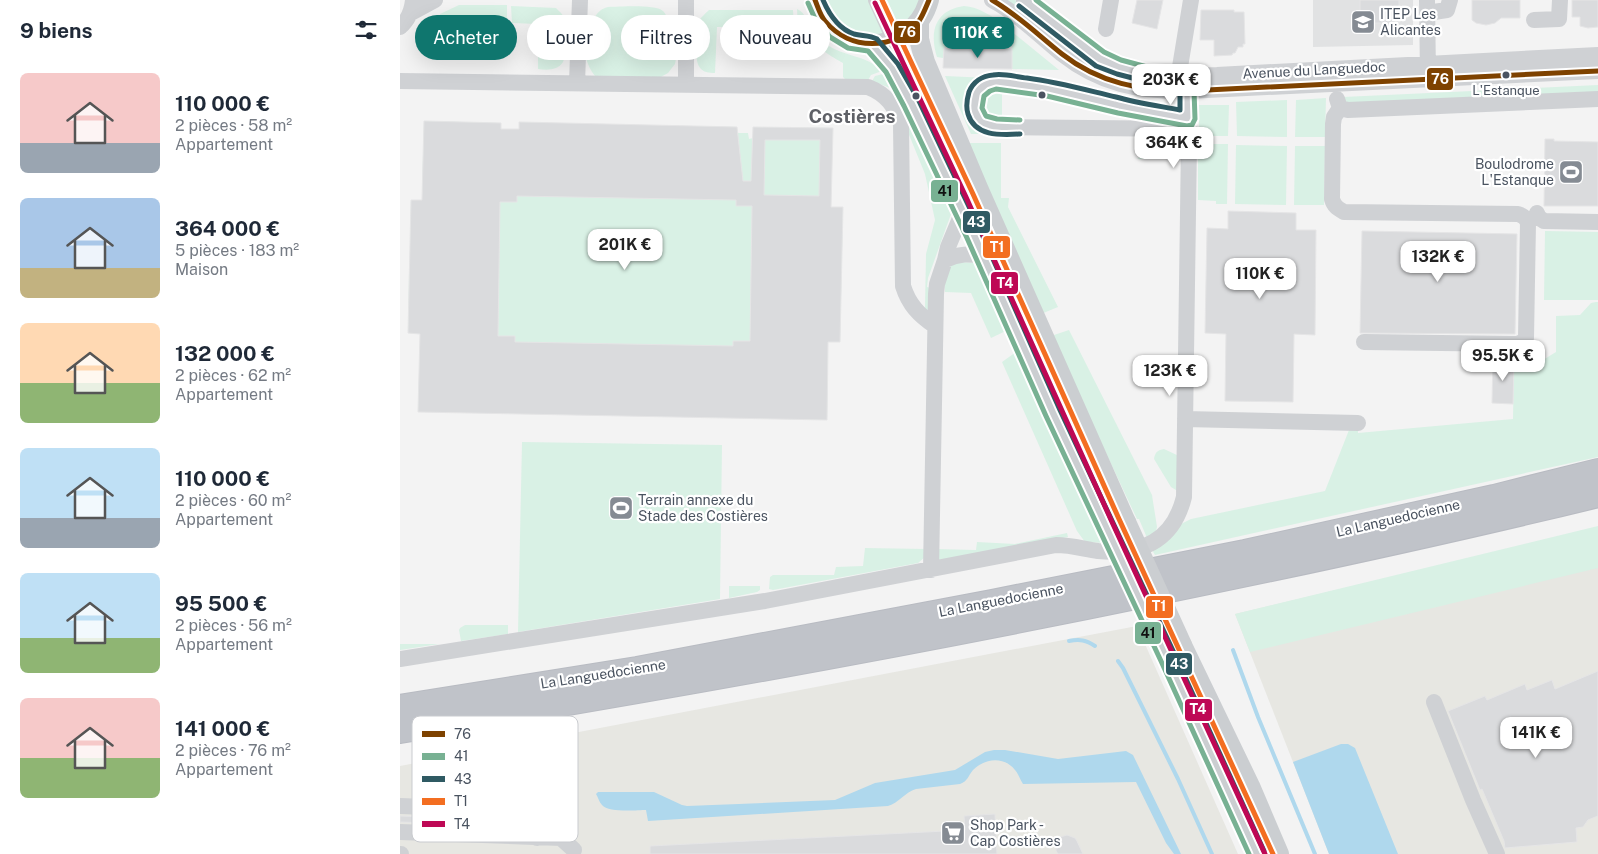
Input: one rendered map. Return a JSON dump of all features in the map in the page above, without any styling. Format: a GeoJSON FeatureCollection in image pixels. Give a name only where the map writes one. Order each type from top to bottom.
{"type":"FeatureCollection","features":[{"type":"Feature","properties":{"kind":"highway","name":"La Languedocienne"},"geometry":{"type":"LineString","coordinates":[[400,707],[637,670],[1245,552],[1494,497],[1598,471]]}},
{"type":"Feature","properties":{"kind":"highway","name":"La Languedocienne"},"geometry":{"type":"LineString","coordinates":[[495,716],[571,704],[997,626],[1309,561],[1500,519],[1598,495]]}},
{"type":"Feature","properties":{"kind":"main road"},"geometry":{"type":"LineString","coordinates":[[813,2],[822,17],[834,31],[851,41],[872,44],[898,39],[907,34],[919,21],[929,0]]}},
{"type":"Feature","properties":{"kind":"main road"},"geometry":{"type":"LineString","coordinates":[[919,21],[919,39],[925,62],[1116,522],[1173,646],[1257,854]]}},
{"type":"Feature","properties":{"kind":"main road"},"geometry":{"type":"LineString","coordinates":[[872,44],[892,68],[906,94],[984,256],[1053,413],[1116,522]]}},
{"type":"Feature","properties":{"kind":"main road"},"geometry":{"type":"LineString","coordinates":[[1173,646],[1250,786],[1279,854]]}},
{"type":"Feature","properties":{"kind":"street"},"geometry":{"type":"LineString","coordinates":[[400,28],[405,23],[412,7],[435,0]]}},
{"type":"Feature","properties":{"kind":"street"},"geometry":{"type":"LineString","coordinates":[[577,83],[580,0]]}},
{"type":"Feature","properties":{"kind":"street"},"geometry":{"type":"LineString","coordinates":[[686,0],[686,84]]}},
{"type":"Feature","properties":{"kind":"street"},"geometry":{"type":"LineString","coordinates":[[876,0],[898,39]]}},
{"type":"Feature","properties":{"kind":"street"},"geometry":{"type":"LineString","coordinates":[[882,0],[974,212],[1116,522]]}},
{"type":"Feature","properties":{"kind":"street","name":"Avenue du Languedoc"},"geometry":{"type":"LineString","coordinates":[[992,0],[1013,13],[1063,55],[1096,76],[1117,84],[1146,90],[1187,92],[1336,77],[1428,72],[1598,71]]}},
{"type":"Feature","properties":{"kind":"street","name":"Avenue du Languedoc"},"geometry":{"type":"LineString","coordinates":[[1024,0],[1100,59],[1119,67],[1146,74],[1336,77]]}},
{"type":"Feature","properties":{"kind":"street"},"geometry":{"type":"LineString","coordinates":[[1106,29],[1111,0]]}},
{"type":"Feature","properties":{"kind":"street"},"geometry":{"type":"LineString","coordinates":[[400,659],[765,602],[1056,546],[1069,545],[1107,551],[1141,548],[1158,540],[1172,524],[1180,510],[1184,496],[1190,195],[1187,92],[1180,76],[1184,34],[1191,0]]}},
{"type":"Feature","properties":{"kind":"street"},"geometry":{"type":"LineString","coordinates":[[1428,72],[1427,7],[1447,10],[1450,0]]}},
{"type":"Feature","properties":{"kind":"street"},"geometry":{"type":"LineString","coordinates":[[1534,20],[1560,19],[1560,0]]}},
{"type":"Feature","properties":{"kind":"street"},"geometry":{"type":"LineString","coordinates":[[1467,62],[1484,50],[1598,45]]}},
{"type":"Feature","properties":{"kind":"street","name":"Avenue du Languedoc"},"geometry":{"type":"LineString","coordinates":[[1428,72],[1467,62],[1598,55]]}},
{"type":"Feature","properties":{"kind":"street"},"geometry":{"type":"LineString","coordinates":[[1336,77],[1340,108]]}},
{"type":"Feature","properties":{"kind":"street"},"geometry":{"type":"LineString","coordinates":[[400,81],[868,87],[878,91],[886,97],[896,110],[900,124],[903,286],[912,307],[935,326]]}},
{"type":"Feature","properties":{"kind":"street"},"geometry":{"type":"LineString","coordinates":[[999,82],[1064,92],[1188,124],[991,127],[979,120],[974,103],[978,91],[990,83],[999,82]]}},
{"type":"Feature","properties":{"kind":"street"},"geometry":{"type":"LineString","coordinates":[[1340,108],[1348,110],[1598,99]]}},
{"type":"Feature","properties":{"kind":"street"},"geometry":{"type":"LineString","coordinates":[[1340,108],[1334,117],[1333,124],[1332,199],[1337,208],[1344,212],[1518,214],[1526,219],[1528,223],[1526,338],[1524,342],[1518,344],[1364,342]]}},
{"type":"Feature","properties":{"kind":"street"},"geometry":{"type":"LineString","coordinates":[[931,570],[937,284],[962,211]]}},
{"type":"Feature","properties":{"kind":"street"},"geometry":{"type":"LineString","coordinates":[[1537,213],[1538,218],[1544,221],[1598,222]]}},
{"type":"Feature","properties":{"kind":"street"},"geometry":{"type":"LineString","coordinates":[[945,260],[962,254],[984,256]]}},
{"type":"Feature","properties":{"kind":"street"},"geometry":{"type":"LineString","coordinates":[[1185,418],[1358,424]]}},
{"type":"Feature","properties":{"kind":"street"},"geometry":{"type":"LineString","coordinates":[[1173,646],[1176,664],[1187,682],[1265,854]]}},
{"type":"Feature","properties":{"kind":"street"},"geometry":{"type":"LineString","coordinates":[[1173,646],[1272,854]]}},
{"type":"Feature","properties":{"kind":"street"},"geometry":{"type":"LineString","coordinates":[[1434,702],[1497,854]]}},
{"type":"Feature","properties":{"kind":"street"},"geometry":{"type":"LineString","coordinates":[[564,842],[573,851]]}},
{"type":"Feature","properties":{"kind":"shaded area","name":"ITEP Les Alicantes"},"geometry":{"type":"Polygon","coordinates":[[[1313,0],[1413,0],[1413,45],[1313,47],[1313,0]]]}},
{"type":"Feature","properties":{"kind":"shaded area"},"geometry":{"type":"Polygon","coordinates":[[[1598,528],[1598,854],[1329,854],[1235,614],[1598,528]]]}},
{"type":"Feature","properties":{"kind":"shaded area"},"geometry":{"type":"Polygon","coordinates":[[[1137,626],[1238,854],[400,854],[400,766],[412,764],[412,842],[578,842],[578,732],[1137,626]]]}},
{"type":"Feature","properties":{"kind":"green space"},"geometry":{"type":"Polygon","coordinates":[[[826,0],[869,0],[885,35],[880,36],[847,31],[829,15],[832,13],[826,0]]]}},
{"type":"Feature","properties":{"kind":"green space"},"geometry":{"type":"Polygon","coordinates":[[[887,0],[921,0],[916,12],[900,28],[887,0]]]}},
{"type":"Feature","properties":{"kind":"green space"},"geometry":{"type":"Polygon","coordinates":[[[1005,0],[1015,0],[1132,82],[1085,63],[1005,0]]]}},
{"type":"Feature","properties":{"kind":"green space"},"geometry":{"type":"Polygon","coordinates":[[[459,5],[507,5],[507,15],[440,14],[459,5]]]}},
{"type":"Feature","properties":{"kind":"green space"},"geometry":{"type":"Polygon","coordinates":[[[511,6],[556,8],[562,15],[527,15],[527,24],[517,23],[517,15],[512,15],[511,6]]]}},
{"type":"Feature","properties":{"kind":"green space"},"geometry":{"type":"Polygon","coordinates":[[[629,6],[652,7],[663,11],[666,15],[621,15],[621,60],[676,60],[668,73],[657,79],[595,76],[587,60],[611,60],[611,15],[596,15],[602,9],[629,6]]]}},
{"type":"Feature","properties":{"kind":"green space"},"geometry":{"type":"Polygon","coordinates":[[[964,6],[980,10],[1004,24],[1004,49],[944,48],[943,58],[937,57],[934,31],[937,24],[946,12],[964,6]]]}},
{"type":"Feature","properties":{"kind":"green space"},"geometry":{"type":"Polygon","coordinates":[[[797,9],[804,15],[797,15],[797,9]]]}},
{"type":"Feature","properties":{"kind":"green space"},"geometry":{"type":"Polygon","coordinates":[[[709,10],[793,10],[793,15],[720,15],[720,27],[717,27],[715,73],[708,73],[700,68],[697,60],[710,60],[710,15],[704,15],[709,10]]]}},
{"type":"Feature","properties":{"kind":"green space"},"geometry":{"type":"Polygon","coordinates":[[[1011,31],[1059,70],[1012,69],[1011,31]]]}},
{"type":"Feature","properties":{"kind":"green space"},"geometry":{"type":"Polygon","coordinates":[[[830,46],[869,62],[882,71],[871,75],[867,82],[846,80],[843,77],[843,63],[831,56],[830,46]]]}},
{"type":"Feature","properties":{"kind":"green space"},"geometry":{"type":"Polygon","coordinates":[[[538,60],[564,60],[558,67],[545,70],[538,69],[538,60]]]}},
{"type":"Feature","properties":{"kind":"green space"},"geometry":{"type":"Polygon","coordinates":[[[883,74],[892,83],[951,208],[951,214],[928,278],[927,287],[931,288],[929,311],[925,310],[926,254],[935,220],[925,174],[890,88],[872,81],[875,76],[883,74]]]}},
{"type":"Feature","properties":{"kind":"green space"},"geometry":{"type":"Polygon","coordinates":[[[945,76],[989,78],[968,98],[1002,134],[971,134],[945,76]]]}},
{"type":"Feature","properties":{"kind":"green space"},"geometry":{"type":"Polygon","coordinates":[[[1598,85],[1598,94],[1348,104],[1343,97],[1598,85]]]}},
{"type":"Feature","properties":{"kind":"green space"},"geometry":{"type":"Polygon","coordinates":[[[1002,89],[1002,122],[995,122],[983,114],[982,102],[991,91],[1002,89]]]}},
{"type":"Feature","properties":{"kind":"green space"},"geometry":{"type":"Polygon","coordinates":[[[1326,98],[1325,137],[1295,137],[1296,100],[1326,98]]]}},
{"type":"Feature","properties":{"kind":"green space"},"geometry":{"type":"Polygon","coordinates":[[[1287,100],[1287,137],[1237,136],[1236,102],[1287,100]]]}},
{"type":"Feature","properties":{"kind":"green space"},"geometry":{"type":"Polygon","coordinates":[[[1199,105],[1229,105],[1228,136],[1199,136],[1199,105]]]}},
{"type":"Feature","properties":{"kind":"green space"},"geometry":{"type":"Polygon","coordinates":[[[424,121],[501,123],[501,134],[506,134],[507,129],[519,129],[519,122],[678,131],[678,126],[737,127],[737,133],[748,133],[749,139],[753,138],[753,127],[833,128],[826,207],[843,207],[840,342],[823,342],[828,353],[827,420],[418,411],[420,345],[426,345],[425,334],[408,333],[409,273],[427,262],[410,261],[411,200],[428,200],[422,189],[424,121]]]}},
{"type":"Feature","properties":{"kind":"green space"},"geometry":{"type":"Polygon","coordinates":[[[1183,136],[1183,143],[1165,159],[1137,159],[1172,137],[1183,136]]]}},
{"type":"Feature","properties":{"kind":"green space"},"geometry":{"type":"Polygon","coordinates":[[[967,143],[1001,143],[1001,198],[1009,198],[1008,207],[1058,307],[1041,314],[967,143]]]}},
{"type":"Feature","properties":{"kind":"green space"},"geometry":{"type":"Polygon","coordinates":[[[1198,144],[1228,144],[1227,204],[1216,204],[1216,201],[1198,200],[1198,144]]]}},
{"type":"Feature","properties":{"kind":"green space"},"geometry":{"type":"Polygon","coordinates":[[[1236,145],[1287,146],[1286,205],[1235,204],[1236,145]]]}},
{"type":"Feature","properties":{"kind":"green space"},"geometry":{"type":"Polygon","coordinates":[[[1295,146],[1325,146],[1324,205],[1294,205],[1295,146]]]}},
{"type":"Feature","properties":{"kind":"green space"},"geometry":{"type":"Polygon","coordinates":[[[1545,231],[1598,232],[1598,300],[1544,300],[1545,231]]]}},
{"type":"Feature","properties":{"kind":"green space"},"geometry":{"type":"Polygon","coordinates":[[[958,262],[978,263],[1010,329],[991,338],[971,293],[945,292],[944,279],[951,265],[958,262]]]}},
{"type":"Feature","properties":{"kind":"green space"},"geometry":{"type":"Polygon","coordinates":[[[1598,302],[1598,457],[1155,555],[1152,550],[1179,525],[1191,519],[1325,491],[1349,430],[1358,429],[1358,433],[1513,419],[1514,360],[1543,360],[1556,352],[1556,316],[1580,315],[1591,303],[1598,302]]]}},
{"type":"Feature","properties":{"kind":"green space"},"geometry":{"type":"Polygon","coordinates":[[[1069,330],[1152,495],[1157,527],[1156,531],[1147,538],[1051,336],[1069,330]]]}},
{"type":"Feature","properties":{"kind":"green space"},"geometry":{"type":"Polygon","coordinates":[[[1016,352],[1106,543],[1085,542],[1077,531],[1002,362],[1016,352]]]}},
{"type":"Feature","properties":{"kind":"green space","name":"Terrain annexe du Stade des Costières"},"geometry":{"type":"Polygon","coordinates":[[[522,442],[722,445],[720,599],[518,632],[522,442]]]}},
{"type":"Feature","properties":{"kind":"green space"},"geometry":{"type":"Polygon","coordinates":[[[1164,449],[1179,456],[1178,489],[1176,490],[1171,487],[1154,459],[1157,452],[1164,449]]]}},
{"type":"Feature","properties":{"kind":"green space"},"geometry":{"type":"Polygon","coordinates":[[[1598,526],[1598,568],[1250,652],[1235,614],[1598,526]]]}},
{"type":"Feature","properties":{"kind":"green space"},"geometry":{"type":"Polygon","coordinates":[[[1067,533],[1068,537],[942,560],[935,553],[936,549],[976,550],[977,542],[1015,544],[1067,533]]]}},
{"type":"Feature","properties":{"kind":"green space"},"geometry":{"type":"Polygon","coordinates":[[[865,548],[926,549],[925,557],[918,563],[773,590],[769,589],[770,577],[773,575],[834,575],[836,567],[863,566],[865,548]]]}},
{"type":"Feature","properties":{"kind":"green space"},"geometry":{"type":"Polygon","coordinates":[[[729,586],[760,586],[760,590],[729,598],[729,586]]]}},
{"type":"Feature","properties":{"kind":"green space"},"geometry":{"type":"Polygon","coordinates":[[[465,625],[508,625],[508,634],[461,641],[459,630],[465,625]]]}},
{"type":"Feature","properties":{"kind":"green space"},"geometry":{"type":"Polygon","coordinates":[[[400,644],[439,644],[400,650],[400,644]]]}},
{"type":"Feature","properties":{"kind":"water"},"geometry":{"type":"Polygon","coordinates":[[[1341,744],[1348,744],[1355,748],[1398,854],[1329,854],[1293,762],[1341,744]]]}},
{"type":"Feature","properties":{"kind":"water"},"geometry":{"type":"Polygon","coordinates":[[[1005,750],[1058,759],[1126,751],[1133,755],[1181,854],[1174,854],[1166,843],[1136,782],[1023,784],[1011,765],[994,760],[978,766],[963,783],[916,789],[888,806],[648,821],[646,810],[605,808],[596,794],[598,792],[654,792],[687,806],[835,800],[875,783],[955,770],[985,752],[1005,750]]]}},
{"type":"Feature","properties":{"kind":"building"},"geometry":{"type":"Polygon","coordinates":[[[1137,0],[1163,0],[1157,29],[1132,23],[1137,0]]]}},
{"type":"Feature","properties":{"kind":"building"},"geometry":{"type":"Polygon","coordinates":[[[1360,0],[1399,0],[1399,23],[1360,23],[1360,0]]]}},
{"type":"Feature","properties":{"kind":"building"},"geometry":{"type":"Polygon","coordinates":[[[1472,0],[1520,0],[1520,18],[1501,18],[1495,23],[1486,25],[1476,23],[1472,20],[1472,0]]]}},
{"type":"Feature","properties":{"kind":"building"},"geometry":{"type":"Polygon","coordinates":[[[1572,0],[1598,0],[1598,27],[1588,28],[1580,26],[1580,17],[1572,17],[1572,0]]]}},
{"type":"Feature","properties":{"kind":"building"},"geometry":{"type":"Polygon","coordinates":[[[1201,10],[1234,10],[1234,12],[1244,12],[1245,44],[1243,44],[1243,47],[1238,47],[1232,55],[1214,56],[1214,40],[1200,40],[1201,10]]]}},
{"type":"Feature","properties":{"kind":"building"},"geometry":{"type":"Polygon","coordinates":[[[944,48],[1012,49],[1012,69],[943,68],[944,48]]]}},
{"type":"Feature","properties":{"kind":"building"},"geometry":{"type":"Polygon","coordinates":[[[424,121],[501,123],[501,129],[519,129],[519,122],[737,127],[743,181],[751,181],[753,127],[833,128],[831,207],[843,207],[840,342],[828,342],[827,420],[418,412],[420,334],[408,333],[411,200],[422,200],[424,121]],[[765,140],[764,195],[819,196],[820,140],[765,140]],[[517,196],[517,202],[500,202],[498,336],[515,336],[515,342],[733,346],[733,341],[750,341],[752,206],[736,206],[736,200],[517,196]]]}},
{"type":"Feature","properties":{"kind":"building","name":"Boulodrome L'Estanque"},"geometry":{"type":"Polygon","coordinates":[[[1545,139],[1598,142],[1598,206],[1544,206],[1545,139]]]}},
{"type":"Feature","properties":{"kind":"building"},"geometry":{"type":"Polygon","coordinates":[[[1228,211],[1296,213],[1296,230],[1316,230],[1315,335],[1294,334],[1293,402],[1225,401],[1226,334],[1205,333],[1207,228],[1228,229],[1228,211]]]}},
{"type":"Feature","properties":{"kind":"building"},"geometry":{"type":"Polygon","coordinates":[[[1362,231],[1517,234],[1515,334],[1360,333],[1362,231]]]}},
{"type":"Feature","properties":{"kind":"building"},"geometry":{"type":"Polygon","coordinates":[[[1493,359],[1514,360],[1513,404],[1492,403],[1493,359]]]}},
{"type":"Feature","properties":{"kind":"building"},"geometry":{"type":"Polygon","coordinates":[[[1598,671],[1598,816],[1588,820],[1583,827],[1576,828],[1577,842],[1505,848],[1504,841],[1482,789],[1480,790],[1448,711],[1485,696],[1487,700],[1525,684],[1527,690],[1552,680],[1555,689],[1598,671]]]}},
{"type":"Feature","properties":{"kind":"building","name":"Shop Park - Cap Costières"},"geometry":{"type":"Polygon","coordinates":[[[995,814],[997,854],[650,854],[650,846],[965,830],[964,816],[995,814]]]}},
{"type":"Feature","properties":{"kind":"building"},"geometry":{"type":"Polygon","coordinates":[[[400,816],[412,816],[412,822],[400,822],[400,816]]]}},
{"type":"Feature","properties":{"kind":"building"},"geometry":{"type":"Polygon","coordinates":[[[1067,835],[1075,838],[1083,854],[1058,854],[1056,844],[1060,837],[1067,835]]]}},
{"type":"Feature","properties":{"kind":"waterway"},"geometry":{"type":"LineString","coordinates":[[1069,641],[1083,640],[1095,646]]}},
{"type":"Feature","properties":{"kind":"waterway"},"geometry":{"type":"LineString","coordinates":[[1233,650],[1258,717],[1315,854]]}},
{"type":"Feature","properties":{"kind":"waterway"},"geometry":{"type":"LineString","coordinates":[[1118,661],[1178,779],[1212,854]]}},
{"type":"Feature","properties":{"kind":"transit line","name":"76"},"geometry":{"type":"LineString","coordinates":[[815,0],[823,19],[835,31],[847,38],[872,44],[897,38],[909,31],[919,21],[929,0]]}},
{"type":"Feature","properties":{"kind":"transit line","name":"43"},"geometry":{"type":"LineString","coordinates":[[823,0],[831,16],[844,29],[854,34],[877,39],[898,64],[918,99],[981,232],[1060,410],[1175,655],[1264,851]]}},
{"type":"Feature","properties":{"kind":"transit line","name":"T1"},"geometry":{"type":"LineString","coordinates":[[882,0],[973,194],[1119,519],[1273,854]]}},
{"type":"Feature","properties":{"kind":"transit line","name":"76"},"geometry":{"type":"LineString","coordinates":[[992,0],[1062,54],[1091,72],[1137,87],[1170,91],[1598,71]]}},
{"type":"Feature","properties":{"kind":"transit line","name":"41"},"geometry":{"type":"LineString","coordinates":[[1020,120],[997,119],[986,116],[982,108],[984,96],[996,89],[1047,96],[1118,113],[1187,126],[1192,125],[1195,119],[1194,90],[1185,70],[1147,67],[1121,60],[1104,52],[1036,0]]}},
{"type":"Feature","properties":{"kind":"transit line","name":"41"},"geometry":{"type":"LineString","coordinates":[[808,3],[816,21],[830,37],[848,48],[868,51],[886,72],[904,106],[967,238],[1046,416],[1249,854]]}},
{"type":"Feature","properties":{"kind":"transit line","name":"T4"},"geometry":{"type":"LineString","coordinates":[[875,3],[966,197],[1112,522],[1265,854]]}},
{"type":"Feature","properties":{"kind":"transit line","name":"43"},"geometry":{"type":"LineString","coordinates":[[1019,6],[1096,66],[1144,81],[1175,83],[1180,93],[1180,110],[1010,75],[989,76],[975,82],[967,100],[967,112],[971,122],[976,127],[990,133],[1020,134]]}},
{"type":"Feature","properties":{"kind":"place","name":"ITEP Les Alicantes"},"geometry":{"type":"Point","coordinates":[1363,22]}},
{"type":"Feature","properties":{"kind":"place","name":"L'Estanque"},"geometry":{"type":"Point","coordinates":[1506,75]}},
{"type":"Feature","properties":{"kind":"place","name":"Boulodrome L'Estanque"},"geometry":{"type":"Point","coordinates":[1571,172]}},
{"type":"Feature","properties":{"kind":"place","name":"Terrain annexe du Stade des Costières"},"geometry":{"type":"Point","coordinates":[621,508]}},
{"type":"Feature","properties":{"kind":"place","name":"Shop Park - Cap Costières"},"geometry":{"type":"Point","coordinates":[953,833]}},
{"type":"Feature","properties":{"kind":"district","name":"Costières"},"geometry":{"type":"Point","coordinates":[852,116]}}]}
